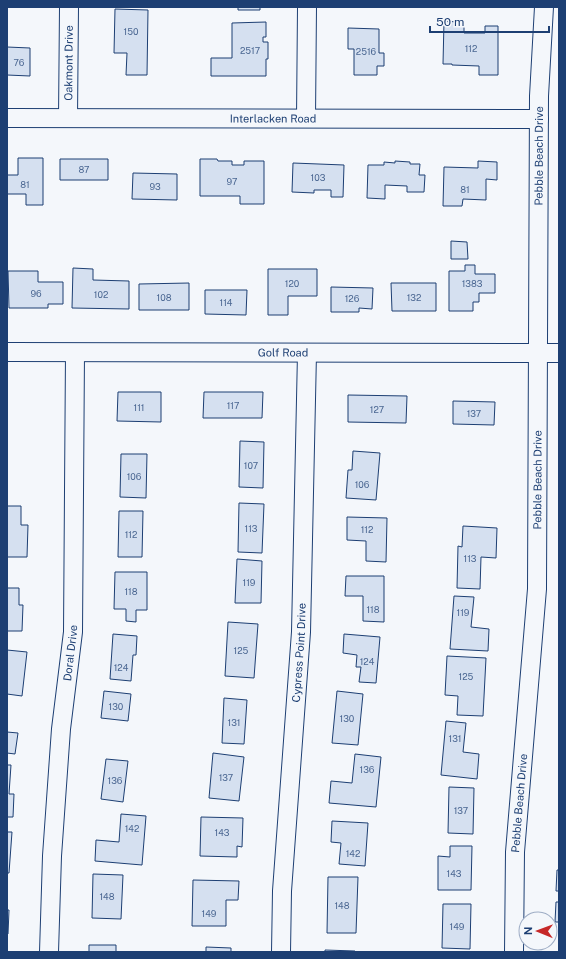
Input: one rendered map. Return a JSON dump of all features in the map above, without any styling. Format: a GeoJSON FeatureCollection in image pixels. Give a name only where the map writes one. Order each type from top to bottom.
{"type":"FeatureCollection","features":[{"type":"Feature","properties":{"kind":"street","name":"Oakmont Drive"},"geometry":{"type":"LineString","coordinates":[[68,118],[69,7]]}},
{"type":"Feature","properties":{"kind":"street"},"geometry":{"type":"LineString","coordinates":[[306,118],[307,7]]}},
{"type":"Feature","properties":{"kind":"street","name":"Pebble Beach Drive"},"geometry":{"type":"LineString","coordinates":[[514,952],[515,852],[537,589],[539,119],[544,7]]}},
{"type":"Feature","properties":{"kind":"street","name":"Interlacken Road"},"geometry":{"type":"LineString","coordinates":[[7,118],[539,119]]}},
{"type":"Feature","properties":{"kind":"street","name":"Golf Road"},"geometry":{"type":"LineString","coordinates":[[7,352],[559,353]]}},
{"type":"Feature","properties":{"kind":"street","name":"Doral Drive"},"geometry":{"type":"LineString","coordinates":[[49,952],[52,856],[61,729],[73,632],[75,353]]}},
{"type":"Feature","properties":{"kind":"street","name":"Cypress Point Drive"},"geometry":{"type":"LineString","coordinates":[[281,952],[282,891],[301,632],[306,353]]}},
{"type":"Feature","properties":{"kind":"building"},"geometry":{"type":"Polygon","coordinates":[[[238,7],[260,7],[260,10],[238,10],[238,7]]]}},
{"type":"Feature","properties":{"kind":"building"},"geometry":{"type":"Polygon","coordinates":[[[115,9],[148,10],[147,75],[126,75],[127,53],[114,53],[115,9]]]}},
{"type":"Feature","properties":{"kind":"building"},"geometry":{"type":"Polygon","coordinates":[[[444,21],[457,22],[457,25],[464,25],[464,33],[485,33],[485,26],[498,26],[498,75],[479,75],[479,66],[443,64],[444,21]]]}},
{"type":"Feature","properties":{"kind":"building"},"geometry":{"type":"Polygon","coordinates":[[[266,22],[266,37],[263,37],[263,42],[268,42],[266,76],[211,76],[211,58],[232,58],[232,23],[266,22]]]}},
{"type":"Feature","properties":{"kind":"building"},"geometry":{"type":"Polygon","coordinates":[[[348,28],[379,29],[379,53],[384,53],[384,66],[377,66],[377,75],[354,75],[354,49],[348,49],[348,28]]]}},
{"type":"Feature","properties":{"kind":"building"},"geometry":{"type":"Polygon","coordinates":[[[7,47],[30,48],[30,76],[7,75],[7,47]]]}},
{"type":"Feature","properties":{"kind":"building"},"geometry":{"type":"Polygon","coordinates":[[[18,158],[43,158],[43,205],[26,205],[26,194],[7,194],[7,175],[18,175],[18,158]]]}},
{"type":"Feature","properties":{"kind":"building"},"geometry":{"type":"Polygon","coordinates":[[[60,159],[108,159],[108,180],[60,180],[60,159]]]}},
{"type":"Feature","properties":{"kind":"building"},"geometry":{"type":"Polygon","coordinates":[[[200,159],[232,161],[232,165],[244,165],[244,161],[264,161],[264,204],[240,204],[240,196],[200,196],[200,159]]]}},
{"type":"Feature","properties":{"kind":"building"},"geometry":{"type":"Polygon","coordinates":[[[395,161],[420,164],[419,175],[425,175],[424,192],[407,192],[407,186],[385,185],[385,199],[367,198],[368,165],[384,165],[384,162],[395,163],[395,161]]]}},
{"type":"Feature","properties":{"kind":"building"},"geometry":{"type":"Polygon","coordinates":[[[478,161],[497,162],[497,180],[486,179],[486,200],[463,199],[462,206],[443,206],[444,167],[478,168],[478,161]]]}},
{"type":"Feature","properties":{"kind":"building"},"geometry":{"type":"Polygon","coordinates":[[[293,163],[344,165],[343,197],[331,197],[331,190],[314,190],[314,193],[292,192],[293,163]]]}},
{"type":"Feature","properties":{"kind":"building"},"geometry":{"type":"Polygon","coordinates":[[[133,173],[177,174],[177,200],[132,199],[133,173]]]}},
{"type":"Feature","properties":{"kind":"building"},"geometry":{"type":"Polygon","coordinates":[[[451,241],[467,242],[468,259],[451,259],[451,241]]]}},
{"type":"Feature","properties":{"kind":"building"},"geometry":{"type":"Polygon","coordinates":[[[465,265],[475,265],[475,274],[495,274],[495,293],[479,293],[479,302],[473,302],[473,311],[449,311],[449,271],[465,271],[465,265]]]}},
{"type":"Feature","properties":{"kind":"building"},"geometry":{"type":"Polygon","coordinates":[[[73,268],[93,269],[93,280],[129,281],[129,309],[72,308],[73,268]]]}},
{"type":"Feature","properties":{"kind":"building"},"geometry":{"type":"Polygon","coordinates":[[[268,269],[317,269],[317,296],[288,296],[288,315],[268,315],[268,269]]]}},
{"type":"Feature","properties":{"kind":"building"},"geometry":{"type":"Polygon","coordinates":[[[8,271],[38,271],[38,282],[63,282],[63,304],[48,304],[48,308],[9,308],[8,271]]]}},
{"type":"Feature","properties":{"kind":"building"},"geometry":{"type":"Polygon","coordinates":[[[189,283],[189,310],[139,310],[139,284],[189,283]]]}},
{"type":"Feature","properties":{"kind":"building"},"geometry":{"type":"Polygon","coordinates":[[[391,283],[436,283],[436,311],[392,311],[391,283]]]}},
{"type":"Feature","properties":{"kind":"building"},"geometry":{"type":"Polygon","coordinates":[[[331,287],[373,288],[372,309],[359,308],[359,312],[331,312],[331,287]]]}},
{"type":"Feature","properties":{"kind":"building"},"geometry":{"type":"Polygon","coordinates":[[[205,290],[247,290],[246,315],[205,314],[205,290]]]}},
{"type":"Feature","properties":{"kind":"building"},"geometry":{"type":"Polygon","coordinates":[[[118,392],[161,392],[161,422],[117,421],[118,392]]]}},
{"type":"Feature","properties":{"kind":"building"},"geometry":{"type":"Polygon","coordinates":[[[204,392],[263,392],[262,418],[203,418],[204,392]]]}},
{"type":"Feature","properties":{"kind":"building"},"geometry":{"type":"Polygon","coordinates":[[[348,395],[407,396],[406,423],[348,422],[348,395]]]}},
{"type":"Feature","properties":{"kind":"building"},"geometry":{"type":"Polygon","coordinates":[[[453,401],[495,402],[494,425],[453,424],[453,401]]]}},
{"type":"Feature","properties":{"kind":"building"},"geometry":{"type":"Polygon","coordinates":[[[240,441],[264,442],[263,488],[239,487],[240,441]]]}},
{"type":"Feature","properties":{"kind":"building"},"geometry":{"type":"Polygon","coordinates":[[[353,451],[380,453],[376,500],[346,498],[348,470],[352,470],[353,451]]]}},
{"type":"Feature","properties":{"kind":"building"},"geometry":{"type":"Polygon","coordinates":[[[121,454],[147,454],[146,498],[120,497],[121,454]]]}},
{"type":"Feature","properties":{"kind":"building"},"geometry":{"type":"Polygon","coordinates":[[[239,503],[264,504],[262,553],[238,552],[239,503]]]}},
{"type":"Feature","properties":{"kind":"building"},"geometry":{"type":"Polygon","coordinates":[[[7,506],[21,506],[21,525],[28,525],[27,557],[7,557],[7,506]]]}},
{"type":"Feature","properties":{"kind":"building"},"geometry":{"type":"Polygon","coordinates":[[[119,511],[143,511],[142,557],[118,557],[119,511]]]}},
{"type":"Feature","properties":{"kind":"building"},"geometry":{"type":"Polygon","coordinates":[[[347,517],[387,518],[386,562],[366,561],[366,541],[347,540],[347,517]]]}},
{"type":"Feature","properties":{"kind":"building"},"geometry":{"type":"Polygon","coordinates":[[[463,526],[497,528],[496,558],[481,557],[480,589],[457,588],[458,546],[462,547],[463,526]]]}},
{"type":"Feature","properties":{"kind":"building"},"geometry":{"type":"Polygon","coordinates":[[[237,559],[262,561],[261,603],[235,603],[237,559]]]}},
{"type":"Feature","properties":{"kind":"building"},"geometry":{"type":"Polygon","coordinates":[[[115,572],[147,572],[147,610],[136,610],[136,622],[126,621],[126,609],[114,609],[115,572]]]}},
{"type":"Feature","properties":{"kind":"building"},"geometry":{"type":"Polygon","coordinates":[[[346,576],[384,576],[384,622],[363,621],[363,596],[345,596],[346,576]]]}},
{"type":"Feature","properties":{"kind":"building"},"geometry":{"type":"Polygon","coordinates":[[[7,588],[19,588],[19,605],[23,605],[22,631],[7,631],[7,588]]]}},
{"type":"Feature","properties":{"kind":"building"},"geometry":{"type":"Polygon","coordinates":[[[454,596],[474,597],[471,627],[489,629],[488,651],[450,649],[454,596]]]}},
{"type":"Feature","properties":{"kind":"building"},"geometry":{"type":"Polygon","coordinates":[[[228,622],[258,624],[254,678],[225,676],[228,622]]]}},
{"type":"Feature","properties":{"kind":"building"},"geometry":{"type":"Polygon","coordinates":[[[113,634],[137,636],[136,655],[133,655],[131,681],[110,679],[113,634]]]}},
{"type":"Feature","properties":{"kind":"building"},"geometry":{"type":"Polygon","coordinates":[[[344,634],[380,637],[376,683],[359,682],[361,667],[356,667],[357,655],[343,653],[344,634]]]}},
{"type":"Feature","properties":{"kind":"building"},"geometry":{"type":"Polygon","coordinates":[[[7,650],[27,652],[22,696],[7,694],[7,650]]]}},
{"type":"Feature","properties":{"kind":"building"},"geometry":{"type":"Polygon","coordinates":[[[447,656],[486,658],[483,716],[457,715],[458,696],[445,695],[447,656]]]}},
{"type":"Feature","properties":{"kind":"building"},"geometry":{"type":"Polygon","coordinates":[[[104,691],[131,694],[128,721],[101,718],[104,691]]]}},
{"type":"Feature","properties":{"kind":"building"},"geometry":{"type":"Polygon","coordinates":[[[337,691],[363,694],[358,745],[332,743],[337,691]]]}},
{"type":"Feature","properties":{"kind":"building"},"geometry":{"type":"Polygon","coordinates":[[[224,698],[247,700],[244,744],[222,743],[224,698]]]}},
{"type":"Feature","properties":{"kind":"building"},"geometry":{"type":"Polygon","coordinates":[[[446,721],[466,723],[463,752],[479,754],[477,779],[441,775],[446,721]]]}},
{"type":"Feature","properties":{"kind":"building"},"geometry":{"type":"Polygon","coordinates":[[[7,732],[18,733],[15,754],[7,753],[7,732]]]}},
{"type":"Feature","properties":{"kind":"building"},"geometry":{"type":"Polygon","coordinates":[[[213,753],[244,757],[239,801],[209,798],[213,753]]]}},
{"type":"Feature","properties":{"kind":"building"},"geometry":{"type":"Polygon","coordinates":[[[355,754],[381,757],[376,807],[329,803],[331,781],[352,783],[355,754]]]}},
{"type":"Feature","properties":{"kind":"building"},"geometry":{"type":"Polygon","coordinates":[[[106,759],[128,761],[123,802],[101,799],[106,759]]]}},
{"type":"Feature","properties":{"kind":"building"},"geometry":{"type":"Polygon","coordinates":[[[7,765],[11,765],[9,794],[14,794],[13,817],[7,817],[7,765]]]}},
{"type":"Feature","properties":{"kind":"building"},"geometry":{"type":"Polygon","coordinates":[[[449,787],[474,788],[473,834],[448,833],[449,787]]]}},
{"type":"Feature","properties":{"kind":"building"},"geometry":{"type":"Polygon","coordinates":[[[121,814],[146,816],[142,865],[95,861],[96,840],[119,842],[121,814]]]}},
{"type":"Feature","properties":{"kind":"building"},"geometry":{"type":"Polygon","coordinates":[[[201,817],[243,818],[242,847],[237,846],[237,857],[200,856],[201,817]]]}},
{"type":"Feature","properties":{"kind":"building"},"geometry":{"type":"Polygon","coordinates":[[[332,821],[368,823],[365,866],[339,864],[341,843],[331,842],[332,821]]]}},
{"type":"Feature","properties":{"kind":"building"},"geometry":{"type":"Polygon","coordinates":[[[7,832],[12,832],[9,873],[7,873],[7,832]]]}},
{"type":"Feature","properties":{"kind":"building"},"geometry":{"type":"Polygon","coordinates":[[[450,846],[472,846],[471,890],[438,890],[438,856],[450,857],[450,846]]]}},
{"type":"Feature","properties":{"kind":"building"},"geometry":{"type":"Polygon","coordinates":[[[557,870],[559,870],[559,891],[556,891],[557,870]]]}},
{"type":"Feature","properties":{"kind":"building"},"geometry":{"type":"Polygon","coordinates":[[[93,874],[123,875],[121,919],[92,918],[93,874]]]}},
{"type":"Feature","properties":{"kind":"building"},"geometry":{"type":"Polygon","coordinates":[[[328,877],[358,877],[356,933],[327,933],[328,877]]]}},
{"type":"Feature","properties":{"kind":"building"},"geometry":{"type":"Polygon","coordinates":[[[193,880],[239,881],[238,900],[226,900],[226,926],[192,926],[193,880]]]}},
{"type":"Feature","properties":{"kind":"building"},"geometry":{"type":"Polygon","coordinates":[[[556,902],[559,902],[559,922],[558,911],[556,911],[556,902]]]}},
{"type":"Feature","properties":{"kind":"building"},"geometry":{"type":"Polygon","coordinates":[[[443,904],[471,904],[470,949],[442,948],[443,904]]]}},
{"type":"Feature","properties":{"kind":"building"},"geometry":{"type":"Polygon","coordinates":[[[7,910],[9,910],[8,934],[7,934],[7,910]]]}},
{"type":"Feature","properties":{"kind":"building"},"geometry":{"type":"Polygon","coordinates":[[[89,945],[116,945],[116,952],[89,952],[89,945]]]}},
{"type":"Feature","properties":{"kind":"building"},"geometry":{"type":"Polygon","coordinates":[[[206,947],[231,948],[231,952],[206,952],[206,947]]]}},
{"type":"Feature","properties":{"kind":"building"},"geometry":{"type":"Polygon","coordinates":[[[325,950],[355,951],[355,952],[325,952],[325,950]]]}}]}
